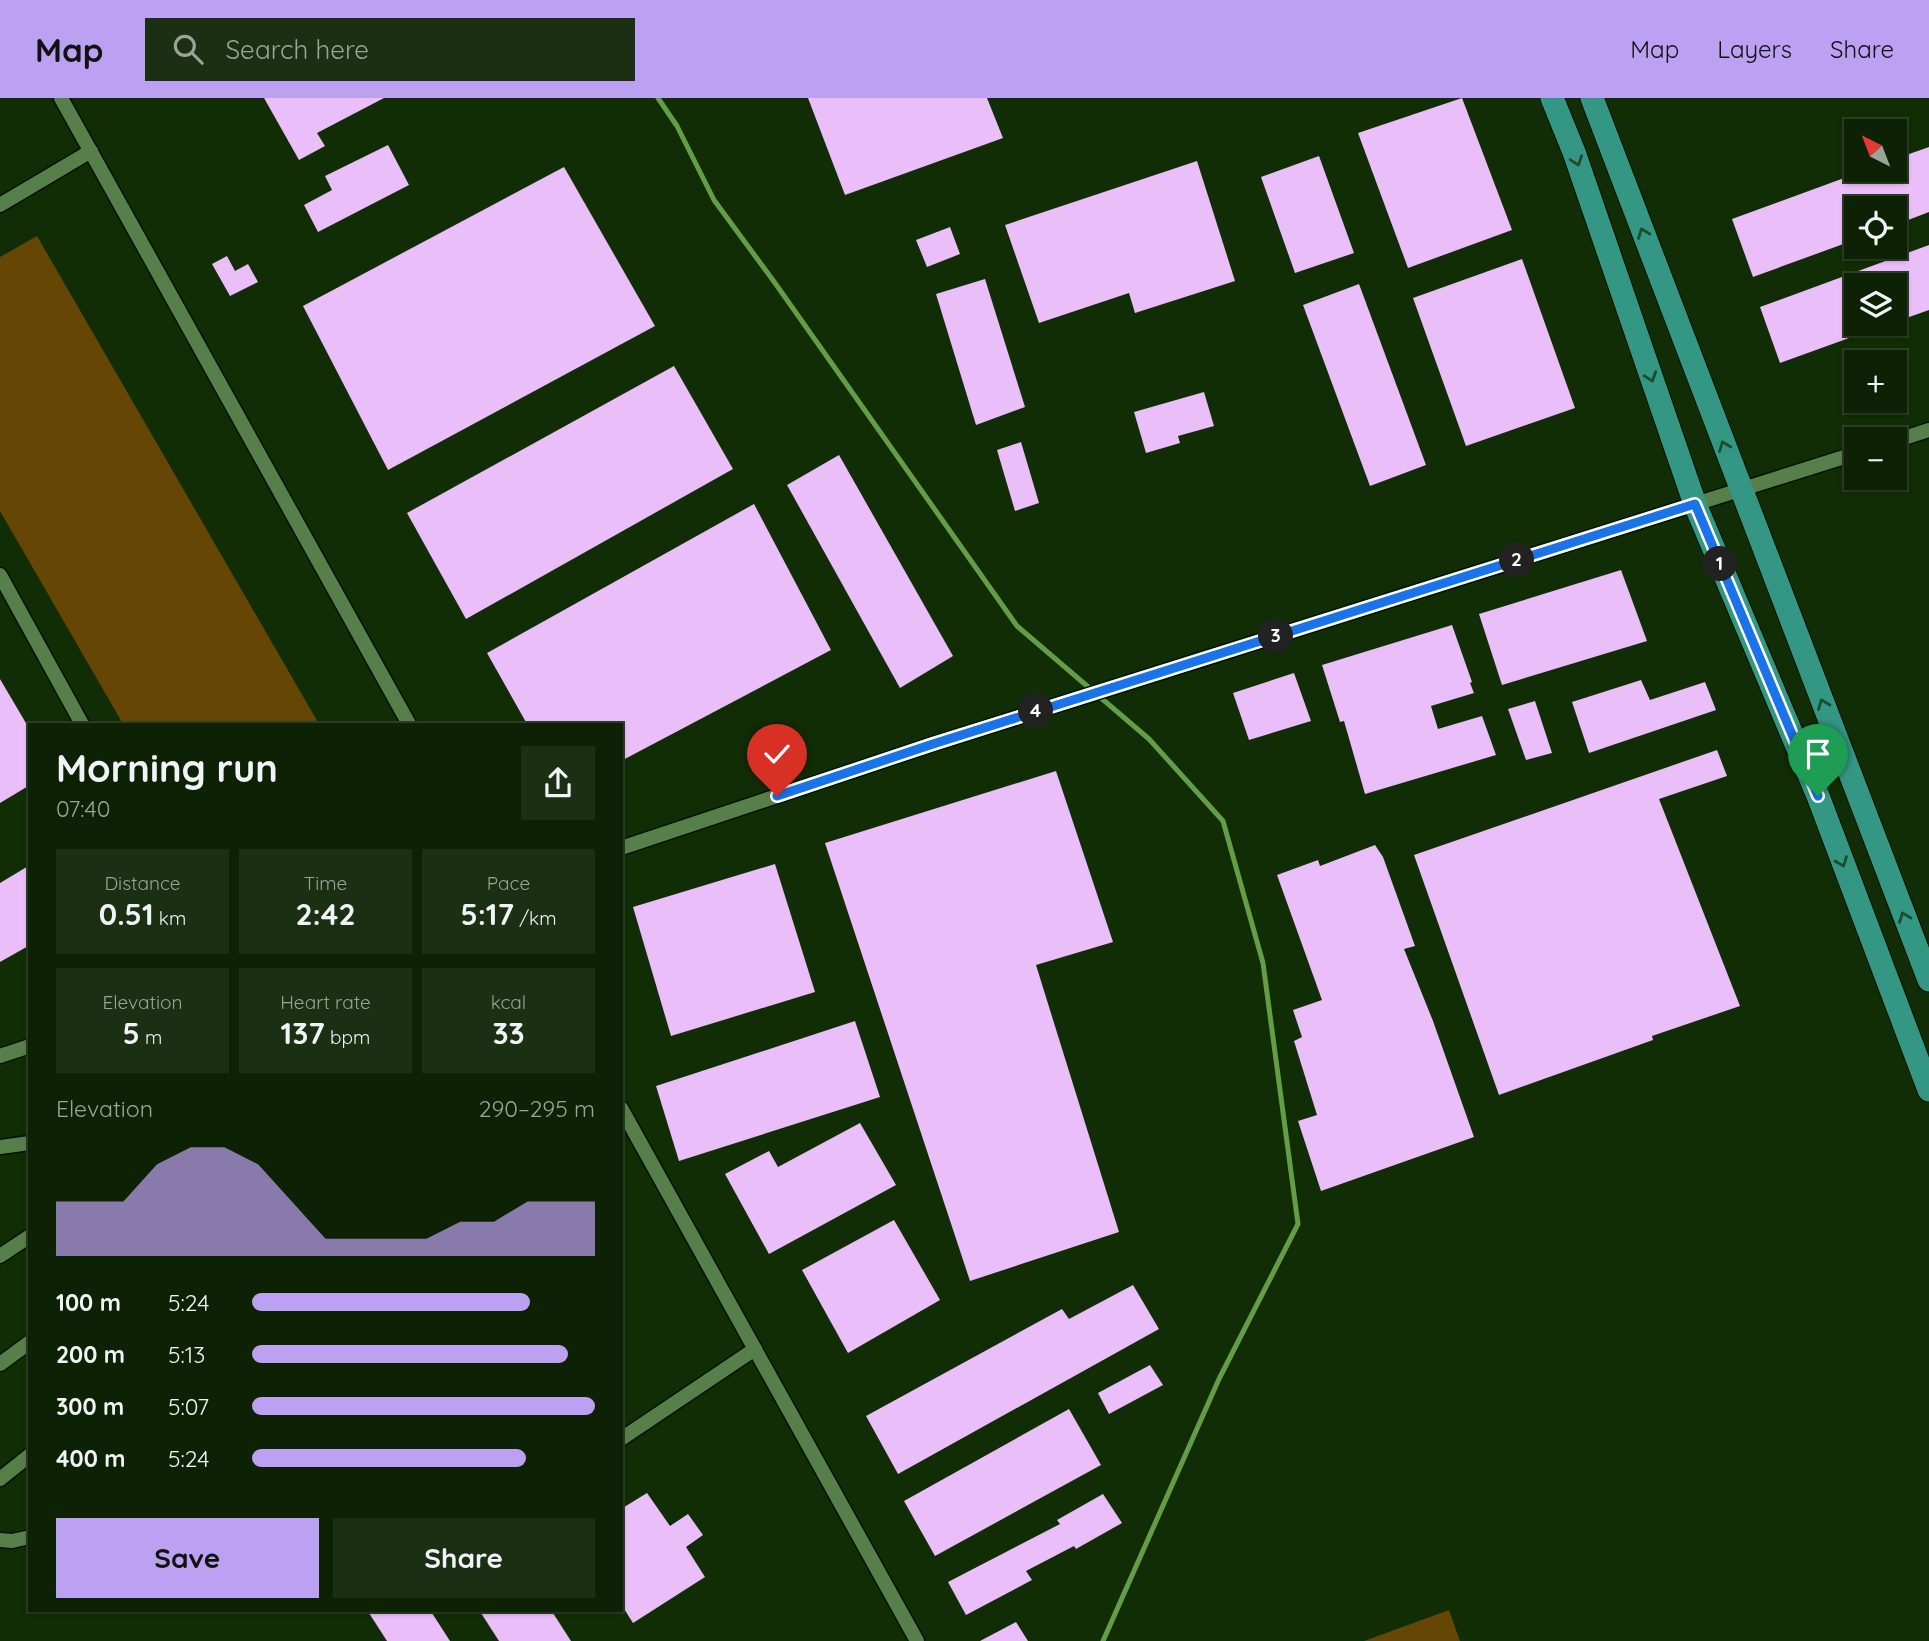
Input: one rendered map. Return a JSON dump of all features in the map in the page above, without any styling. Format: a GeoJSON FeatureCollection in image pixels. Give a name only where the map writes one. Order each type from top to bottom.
{"type":"FeatureCollection","features":[{"type":"Feature","properties":{"kind":"main road"},"geometry":{"type":"LineString","coordinates":[[1552,98],[1574,152],[1695,504],[1818,796],[1929,1090]]}},
{"type":"Feature","properties":{"kind":"main road"},"geometry":{"type":"LineString","coordinates":[[1592,98],[1929,980]]}},
{"type":"Feature","properties":{"kind":"street"},"geometry":{"type":"LineString","coordinates":[[61,98],[408,723]]}},
{"type":"Feature","properties":{"kind":"street"},"geometry":{"type":"LineString","coordinates":[[0,205],[91,151]]}},
{"type":"Feature","properties":{"kind":"street"},"geometry":{"type":"LineString","coordinates":[[1907,437],[1929,430]]}},
{"type":"Feature","properties":{"kind":"street"},"geometry":{"type":"LineString","coordinates":[[623,847],[933,744],[1844,457]]}},
{"type":"Feature","properties":{"kind":"street"},"geometry":{"type":"LineString","coordinates":[[0,575],[81,723]]}},
{"type":"Feature","properties":{"kind":"street"},"geometry":{"type":"LineString","coordinates":[[0,1056],[28,1047]]}},
{"type":"Feature","properties":{"kind":"street"},"geometry":{"type":"LineString","coordinates":[[623,1112],[917,1641]]}},
{"type":"Feature","properties":{"kind":"street"},"geometry":{"type":"LineString","coordinates":[[0,1147],[28,1143]]}},
{"type":"Feature","properties":{"kind":"street"},"geometry":{"type":"LineString","coordinates":[[0,1256],[28,1237]]}},
{"type":"Feature","properties":{"kind":"street"},"geometry":{"type":"LineString","coordinates":[[0,1363],[28,1343]]}},
{"type":"Feature","properties":{"kind":"street"},"geometry":{"type":"LineString","coordinates":[[623,1438],[755,1349]]}},
{"type":"Feature","properties":{"kind":"street"},"geometry":{"type":"LineString","coordinates":[[0,1479],[28,1457]]}},
{"type":"Feature","properties":{"kind":"street"},"geometry":{"type":"LineString","coordinates":[[0,1540],[28,1537]]}},
{"type":"Feature","properties":{"kind":"shaded area"},"geometry":{"type":"Polygon","coordinates":[[[37,236],[318,723],[122,723],[0,511],[0,257],[37,236]]]}},
{"type":"Feature","properties":{"kind":"shaded area"},"geometry":{"type":"Polygon","coordinates":[[[1449,1610],[1460,1641],[1364,1641],[1449,1610]]]}},
{"type":"Feature","properties":{"kind":"building"},"geometry":{"type":"Polygon","coordinates":[[[264,98],[384,98],[317,133],[325,146],[299,160],[264,98]]]}},
{"type":"Feature","properties":{"kind":"building"},"geometry":{"type":"Polygon","coordinates":[[[808,98],[987,98],[1003,138],[845,195],[808,98]]]}},
{"type":"Feature","properties":{"kind":"building"},"geometry":{"type":"Polygon","coordinates":[[[1462,98],[1512,230],[1408,268],[1358,133],[1462,98]]]}},
{"type":"Feature","properties":{"kind":"building"},"geometry":{"type":"Polygon","coordinates":[[[388,145],[409,185],[318,232],[304,205],[332,190],[325,176],[388,145]]]}},
{"type":"Feature","properties":{"kind":"building"},"geometry":{"type":"Polygon","coordinates":[[[1929,147],[1929,212],[1907,220],[1907,196],[1844,196],[1844,244],[1753,277],[1732,219],[1844,178],[1844,182],[1908,182],[1908,154],[1929,147]]]}},
{"type":"Feature","properties":{"kind":"building"},"geometry":{"type":"Polygon","coordinates":[[[1319,156],[1354,253],[1295,273],[1261,177],[1319,156]]]}},
{"type":"Feature","properties":{"kind":"building"},"geometry":{"type":"Polygon","coordinates":[[[1197,161],[1235,281],[1135,313],[1129,293],[1039,323],[1005,225],[1197,161]]]}},
{"type":"Feature","properties":{"kind":"building"},"geometry":{"type":"Polygon","coordinates":[[[564,167],[655,326],[388,470],[303,306],[564,167]]]}},
{"type":"Feature","properties":{"kind":"building"},"geometry":{"type":"Polygon","coordinates":[[[950,227],[960,254],[927,267],[916,240],[950,227]]]}},
{"type":"Feature","properties":{"kind":"building"},"geometry":{"type":"Polygon","coordinates":[[[1929,245],[1929,310],[1907,318],[1907,273],[1853,273],[1891,259],[1907,259],[1907,253],[1929,245]]]}},
{"type":"Feature","properties":{"kind":"building"},"geometry":{"type":"Polygon","coordinates":[[[227,256],[235,271],[248,264],[258,282],[230,296],[212,264],[227,256]]]}},
{"type":"Feature","properties":{"kind":"building"},"geometry":{"type":"Polygon","coordinates":[[[1522,259],[1575,408],[1466,446],[1413,298],[1522,259]]]}},
{"type":"Feature","properties":{"kind":"building"},"geometry":{"type":"Polygon","coordinates":[[[1844,276],[1844,336],[1855,336],[1780,363],[1760,307],[1844,276]]]}},
{"type":"Feature","properties":{"kind":"building"},"geometry":{"type":"Polygon","coordinates":[[[985,279],[1025,407],[976,425],[936,294],[985,279]]]}},
{"type":"Feature","properties":{"kind":"building"},"geometry":{"type":"Polygon","coordinates":[[[1359,284],[1426,465],[1370,486],[1303,305],[1359,284]]]}},
{"type":"Feature","properties":{"kind":"building"},"geometry":{"type":"Polygon","coordinates":[[[674,366],[733,469],[466,619],[407,513],[674,366]]]}},
{"type":"Feature","properties":{"kind":"building"},"geometry":{"type":"Polygon","coordinates":[[[1204,392],[1214,426],[1178,436],[1180,443],[1146,453],[1134,412],[1204,392]]]}},
{"type":"Feature","properties":{"kind":"building"},"geometry":{"type":"Polygon","coordinates":[[[1021,442],[1039,503],[1015,511],[997,450],[1021,442]]]}},
{"type":"Feature","properties":{"kind":"building"},"geometry":{"type":"Polygon","coordinates":[[[839,455],[953,656],[900,688],[787,485],[839,455]]]}},
{"type":"Feature","properties":{"kind":"building"},"geometry":{"type":"Polygon","coordinates":[[[754,504],[831,650],[623,760],[623,723],[526,723],[487,653],[754,504]]]}},
{"type":"Feature","properties":{"kind":"building"},"geometry":{"type":"Polygon","coordinates":[[[1621,570],[1647,641],[1502,685],[1479,614],[1621,570]]]}},
{"type":"Feature","properties":{"kind":"building"},"geometry":{"type":"Polygon","coordinates":[[[1452,625],[1474,693],[1431,706],[1438,729],[1482,716],[1496,755],[1365,794],[1344,721],[1340,722],[1322,665],[1452,625]]]}},
{"type":"Feature","properties":{"kind":"building"},"geometry":{"type":"Polygon","coordinates":[[[1294,673],[1311,721],[1249,740],[1233,693],[1294,673]]]}},
{"type":"Feature","properties":{"kind":"building"},"geometry":{"type":"Polygon","coordinates":[[[0,679],[28,727],[28,786],[0,803],[0,679]]]}},
{"type":"Feature","properties":{"kind":"building"},"geometry":{"type":"Polygon","coordinates":[[[1641,680],[1650,700],[1705,682],[1716,710],[1589,753],[1572,702],[1641,680]]]}},
{"type":"Feature","properties":{"kind":"building"},"geometry":{"type":"Polygon","coordinates":[[[1535,701],[1552,753],[1526,760],[1508,709],[1535,701]]]}},
{"type":"Feature","properties":{"kind":"building"},"geometry":{"type":"Polygon","coordinates":[[[1717,750],[1727,776],[1659,799],[1740,1006],[1652,1036],[1653,1040],[1499,1095],[1414,855],[1717,750]]]}},
{"type":"Feature","properties":{"kind":"building"},"geometry":{"type":"Polygon","coordinates":[[[1056,771],[1113,942],[1036,965],[1119,1232],[970,1281],[825,843],[1056,771]]]}},
{"type":"Feature","properties":{"kind":"building"},"geometry":{"type":"Polygon","coordinates":[[[1375,845],[1383,857],[1415,946],[1404,949],[1474,1137],[1321,1191],[1298,1121],[1317,1115],[1294,1041],[1302,1037],[1293,1010],[1322,1000],[1277,875],[1318,860],[1320,866],[1375,845]]]}},
{"type":"Feature","properties":{"kind":"building"},"geometry":{"type":"Polygon","coordinates":[[[775,864],[815,992],[671,1036],[633,907],[775,864]]]}},
{"type":"Feature","properties":{"kind":"building"},"geometry":{"type":"Polygon","coordinates":[[[28,866],[28,946],[0,962],[0,883],[28,866]]]}},
{"type":"Feature","properties":{"kind":"building"},"geometry":{"type":"Polygon","coordinates":[[[855,1021],[880,1097],[679,1161],[656,1086],[855,1021]]]}},
{"type":"Feature","properties":{"kind":"building"},"geometry":{"type":"Polygon","coordinates":[[[860,1123],[896,1185],[769,1254],[725,1174],[769,1151],[778,1167],[860,1123]]]}},
{"type":"Feature","properties":{"kind":"building"},"geometry":{"type":"Polygon","coordinates":[[[894,1220],[940,1300],[848,1353],[802,1270],[894,1220]]]}},
{"type":"Feature","properties":{"kind":"building"},"geometry":{"type":"Polygon","coordinates":[[[1133,1285],[1159,1329],[898,1474],[866,1416],[1062,1309],[1069,1319],[1133,1285]]]}},
{"type":"Feature","properties":{"kind":"building"},"geometry":{"type":"Polygon","coordinates":[[[1150,1365],[1163,1385],[1109,1414],[1098,1393],[1150,1365]]]}},
{"type":"Feature","properties":{"kind":"building"},"geometry":{"type":"Polygon","coordinates":[[[1069,1409],[1101,1465],[935,1556],[904,1501],[1069,1409]]]}},
{"type":"Feature","properties":{"kind":"building"},"geometry":{"type":"Polygon","coordinates":[[[647,1493],[670,1526],[688,1514],[703,1535],[686,1547],[705,1577],[633,1623],[623,1607],[623,1508],[647,1493]]]}},
{"type":"Feature","properties":{"kind":"building"},"geometry":{"type":"Polygon","coordinates":[[[1103,1494],[1122,1523],[1076,1549],[1074,1546],[1026,1571],[1032,1580],[966,1615],[948,1582],[1060,1524],[1057,1520],[1103,1494]]]}},
{"type":"Feature","properties":{"kind":"building"},"geometry":{"type":"Polygon","coordinates":[[[368,1612],[431,1612],[450,1641],[387,1641],[368,1612]]]}},
{"type":"Feature","properties":{"kind":"building"},"geometry":{"type":"Polygon","coordinates":[[[480,1612],[552,1612],[571,1641],[499,1641],[480,1612]]]}},
{"type":"Feature","properties":{"kind":"building"},"geometry":{"type":"Polygon","coordinates":[[[1016,1622],[1028,1641],[980,1641],[1016,1622]]]}},
{"type":"Feature","properties":{"kind":"waterway"},"geometry":{"type":"LineString","coordinates":[[658,98],[677,126],[714,200],[1017,626],[1149,739],[1223,821],[1263,963],[1298,1224],[1219,1379],[1103,1641]]}},
{"type":"Feature","properties":{"kind":"route"},"geometry":{"type":"LineString","coordinates":[[777,796],[933,744],[1695,504],[1818,796]]}}]}
